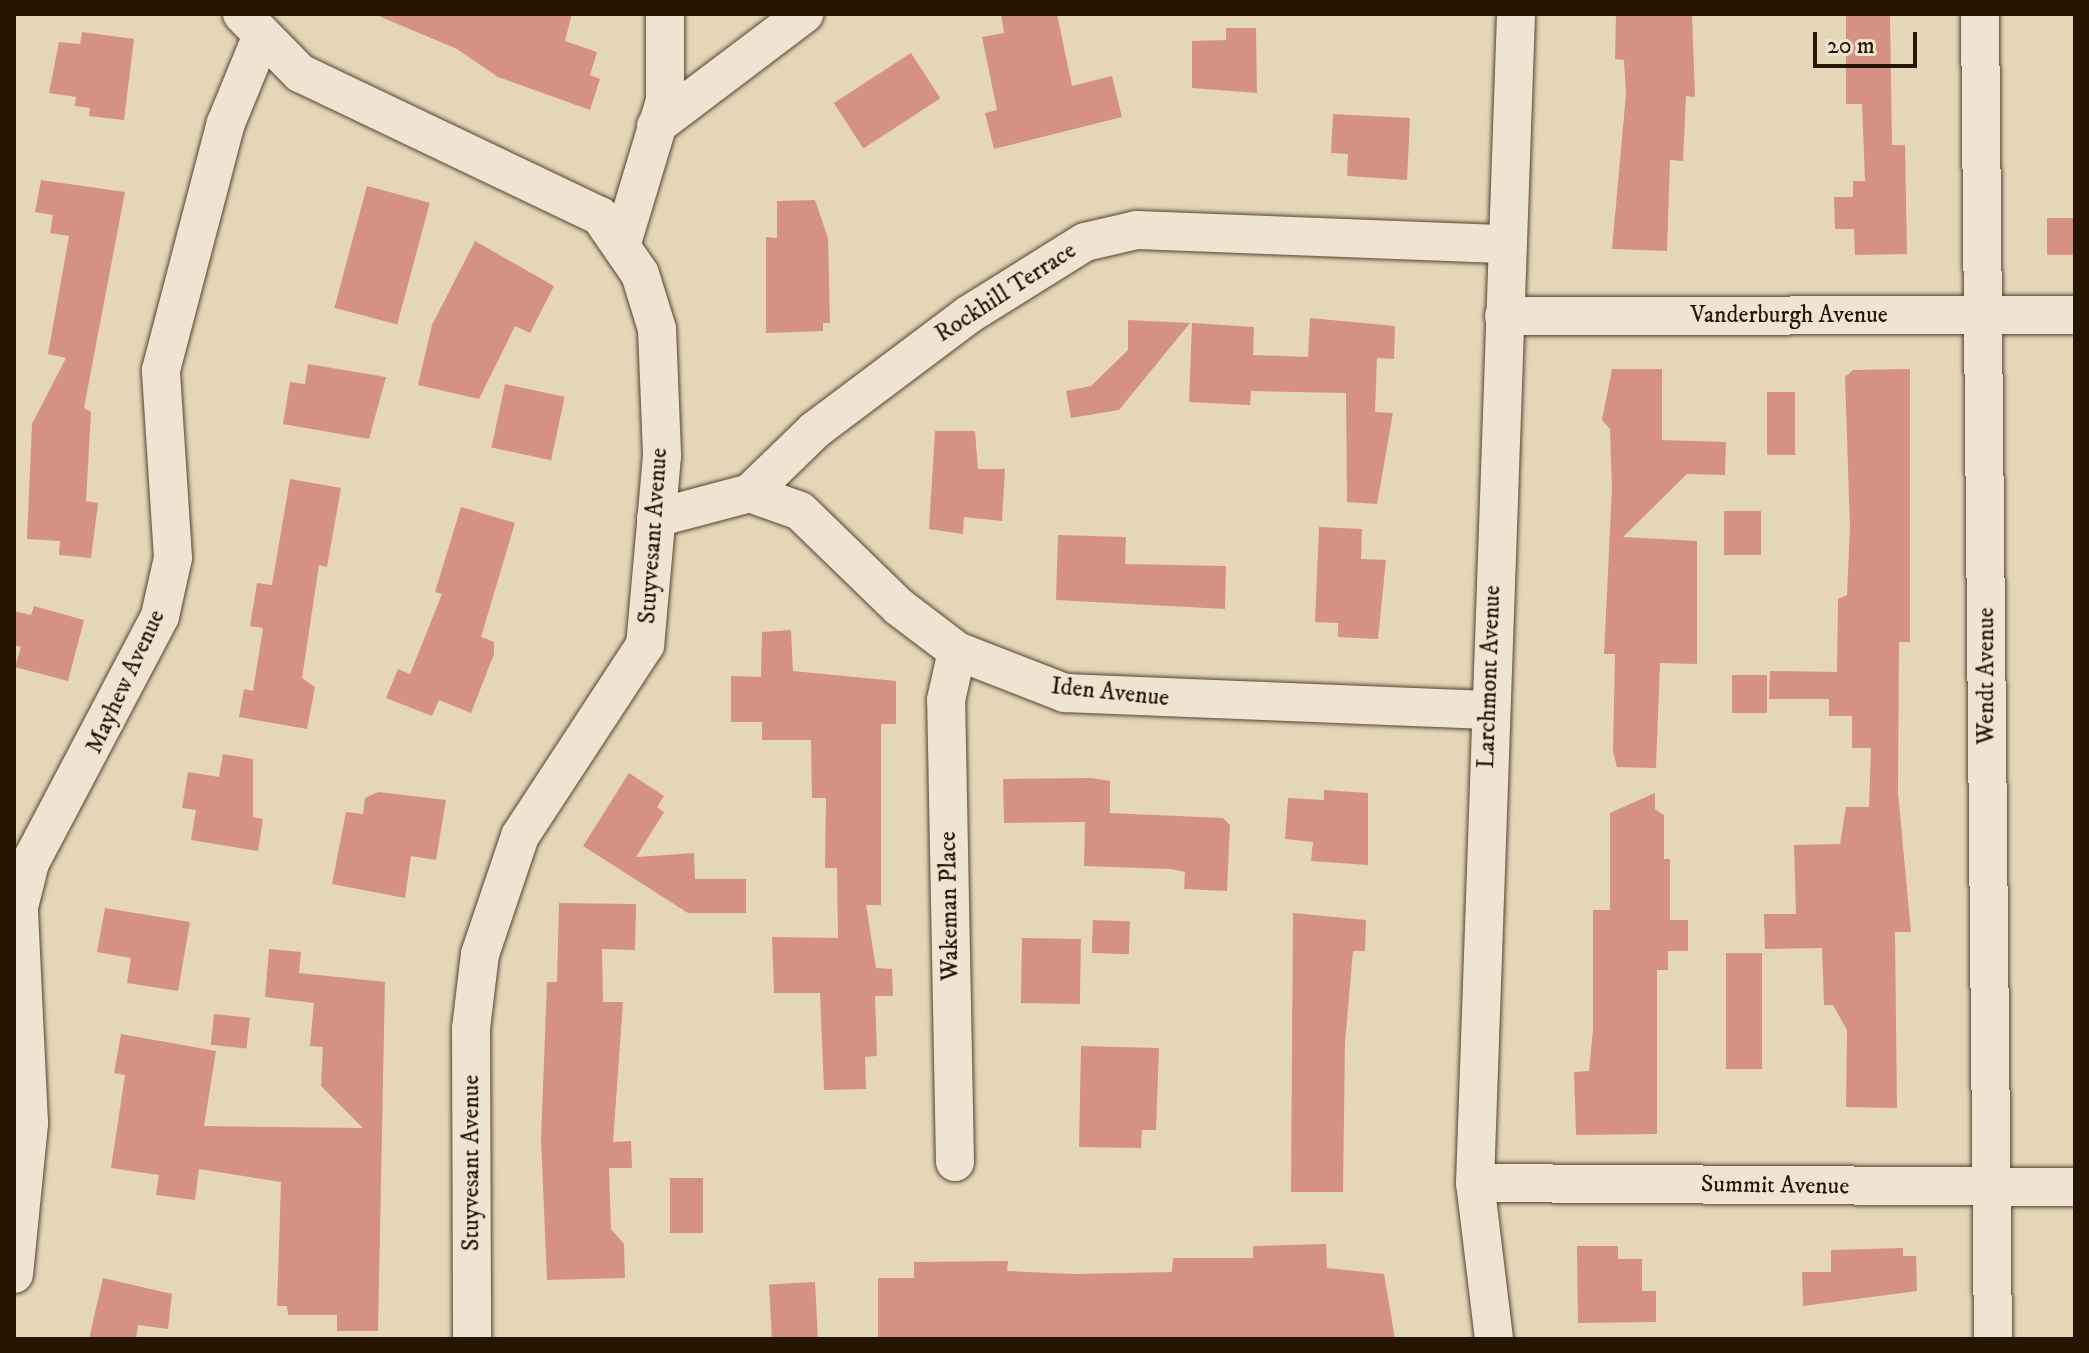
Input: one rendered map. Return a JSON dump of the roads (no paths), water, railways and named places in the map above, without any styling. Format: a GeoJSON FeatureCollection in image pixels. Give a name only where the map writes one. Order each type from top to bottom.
{"type":"FeatureCollection","features":[{"type":"Feature","properties":{"kind":"street"},"geometry":{"type":"LineString","coordinates":[[622,243],[665,101],[665,14]]}},
{"type":"Feature","properties":{"kind":"street"},"geometry":{"type":"LineString","coordinates":[[656,126],[804,14]]}},
{"type":"Feature","properties":{"kind":"street","name":"Larchmont Avenue"},"geometry":{"type":"LineString","coordinates":[[1494,1339],[1475,1183],[1488,710],[1516,14]]}},
{"type":"Feature","properties":{"kind":"street","name":"Wendt Avenue"},"geometry":{"type":"LineString","coordinates":[[1980,14],[1987,316],[1988,1188],[1993,1339]]}},
{"type":"Feature","properties":{"kind":"street","name":"Stuyvesant Avenue"},"geometry":{"type":"LineString","coordinates":[[251,27],[300,73],[563,194],[600,216],[622,243],[657,329],[662,456],[645,645],[520,836],[480,954],[471,1028],[472,1339]]}},
{"type":"Feature","properties":{"kind":"street","name":"Mayhew Avenue"},"geometry":{"type":"LineString","coordinates":[[14,1274],[29,1123],[20,1043],[19,907],[30,863],[160,616],[173,558],[161,370],[251,27]]}},
{"type":"Feature","properties":{"kind":"street","name":"Rockhill Terrace"},"geometry":{"type":"LineString","coordinates":[[750,493],[815,430],[968,315],[1085,242],[1137,230],[1507,244]]}},
{"type":"Feature","properties":{"kind":"street","name":"Vanderburgh Avenue"},"geometry":{"type":"LineString","coordinates":[[1504,316],[2075,315]]}},
{"type":"Feature","properties":{"kind":"street"},"geometry":{"type":"LineString","coordinates":[[656,518],[750,493]]}},
{"type":"Feature","properties":{"kind":"street","name":"Iden Avenue"},"geometry":{"type":"LineString","coordinates":[[750,493],[800,511],[899,607],[957,651],[1065,693],[1488,710]]}},
{"type":"Feature","properties":{"kind":"street","name":"Wakeman Place"},"geometry":{"type":"LineString","coordinates":[[955,1162],[946,700],[957,651]]}},
{"type":"Feature","properties":{"kind":"street","name":"Summit Avenue"},"geometry":{"type":"LineString","coordinates":[[1475,1183],[2075,1187]]}}]}
